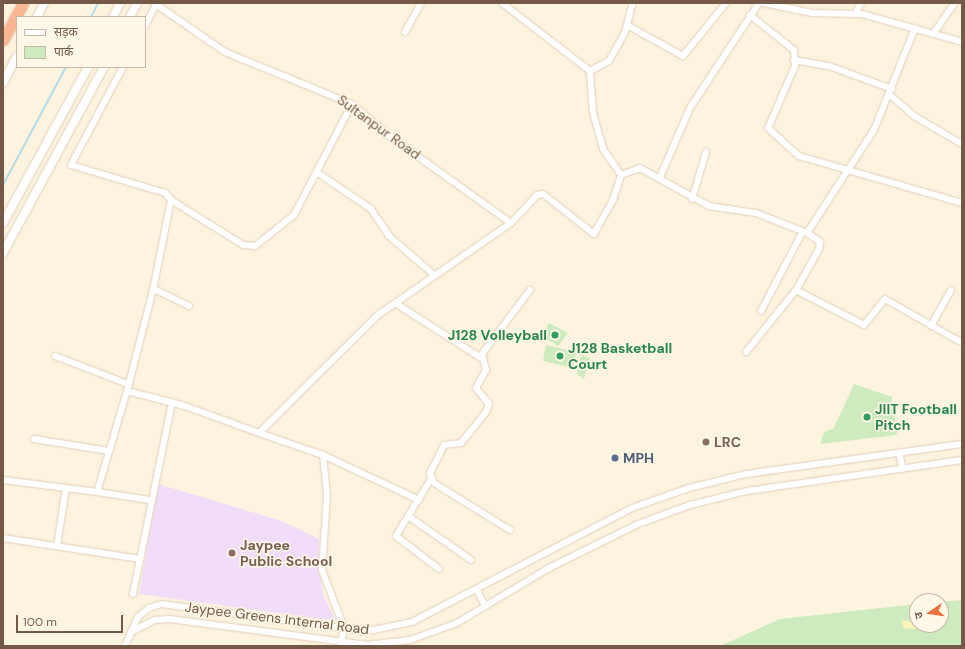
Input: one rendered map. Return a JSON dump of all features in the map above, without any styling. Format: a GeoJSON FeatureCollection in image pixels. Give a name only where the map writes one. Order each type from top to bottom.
{"type":"FeatureCollection","features":[{"type":"Feature","properties":{"kind":"highway"},"geometry":{"type":"LineString","coordinates":[[3,40],[23,3]]}},
{"type":"Feature","properties":{"kind":"street"},"geometry":{"type":"LineString","coordinates":[[38,16],[44,3]]}},
{"type":"Feature","properties":{"kind":"street"},"geometry":{"type":"LineString","coordinates":[[114,16],[120,3]]}},
{"type":"Feature","properties":{"kind":"street"},"geometry":{"type":"LineString","coordinates":[[130,16],[137,3]]}},
{"type":"Feature","properties":{"kind":"street"},"geometry":{"type":"LineString","coordinates":[[405,32],[421,3]]}},
{"type":"Feature","properties":{"kind":"street"},"geometry":{"type":"LineString","coordinates":[[502,3],[590,71],[593,113],[603,150],[621,175]]}},
{"type":"Feature","properties":{"kind":"street"},"geometry":{"type":"LineString","coordinates":[[590,71],[607,64],[628,25],[633,3]]}},
{"type":"Feature","properties":{"kind":"street"},"geometry":{"type":"LineString","coordinates":[[628,25],[683,56],[726,3]]}},
{"type":"Feature","properties":{"kind":"street"},"geometry":{"type":"LineString","coordinates":[[660,177],[690,108],[759,3]]}},
{"type":"Feature","properties":{"kind":"street"},"geometry":{"type":"LineString","coordinates":[[764,3],[838,15],[855,14],[915,28],[962,42]]}},
{"type":"Feature","properties":{"kind":"street"},"geometry":{"type":"LineString","coordinates":[[855,14],[861,3]]}},
{"type":"Feature","properties":{"kind":"street"},"geometry":{"type":"LineString","coordinates":[[933,34],[955,3]]}},
{"type":"Feature","properties":{"kind":"street"},"geometry":{"type":"LineString","coordinates":[[146,24],[155,5]]}},
{"type":"Feature","properties":{"kind":"street","name":"Sultanpur Road"},"geometry":{"type":"LineString","coordinates":[[155,5],[225,52],[352,104],[388,135],[511,223]]}},
{"type":"Feature","properties":{"kind":"street"},"geometry":{"type":"LineString","coordinates":[[750,15],[794,50],[794,60],[783,98],[768,128],[799,156],[851,168],[962,203]]}},
{"type":"Feature","properties":{"kind":"street"},"geometry":{"type":"LineString","coordinates":[[761,311],[805,233],[851,168],[891,92],[915,28]]}},
{"type":"Feature","properties":{"kind":"street"},"geometry":{"type":"LineString","coordinates":[[3,83],[16,58]]}},
{"type":"Feature","properties":{"kind":"street"},"geometry":{"type":"LineString","coordinates":[[794,60],[829,66],[891,92],[914,116],[962,144]]}},
{"type":"Feature","properties":{"kind":"street"},"geometry":{"type":"LineString","coordinates":[[3,223],[87,68]]}},
{"type":"Feature","properties":{"kind":"street"},"geometry":{"type":"LineString","coordinates":[[3,253],[103,68]]}},
{"type":"Feature","properties":{"kind":"street"},"geometry":{"type":"LineString","coordinates":[[122,68],[71,165],[165,193],[171,200],[252,247],[290,221],[318,173],[352,104]]}},
{"type":"Feature","properties":{"kind":"street"},"geometry":{"type":"LineString","coordinates":[[692,199],[706,152]]}},
{"type":"Feature","properties":{"kind":"street"},"geometry":{"type":"LineString","coordinates":[[621,175],[640,168],[660,177],[692,199],[709,206],[756,213],[805,233],[820,246],[796,290],[746,352]]}},
{"type":"Feature","properties":{"kind":"street"},"geometry":{"type":"LineString","coordinates":[[318,173],[371,209],[389,236],[433,274]]}},
{"type":"Feature","properties":{"kind":"street"},"geometry":{"type":"LineString","coordinates":[[259,433],[345,346],[395,303],[433,274],[511,223],[537,195],[543,194],[594,234],[614,200],[621,175]]}},
{"type":"Feature","properties":{"kind":"street"},"geometry":{"type":"LineString","coordinates":[[97,492],[127,391],[154,288],[171,200]]}},
{"type":"Feature","properties":{"kind":"street"},"geometry":{"type":"LineString","coordinates":[[154,288],[189,306]]}},
{"type":"Feature","properties":{"kind":"street"},"geometry":{"type":"LineString","coordinates":[[481,358],[530,290]]}},
{"type":"Feature","properties":{"kind":"street"},"geometry":{"type":"LineString","coordinates":[[796,290],[864,325],[885,299],[958,341]]}},
{"type":"Feature","properties":{"kind":"street"},"geometry":{"type":"LineString","coordinates":[[931,326],[951,290]]}},
{"type":"Feature","properties":{"kind":"street"},"geometry":{"type":"LineString","coordinates":[[395,303],[481,358],[486,370],[476,388],[488,407],[464,440],[444,445],[431,468],[431,478],[396,538],[439,569]]}},
{"type":"Feature","properties":{"kind":"street"},"geometry":{"type":"LineString","coordinates":[[55,356],[128,384]]}},
{"type":"Feature","properties":{"kind":"street"},"geometry":{"type":"LineString","coordinates":[[127,391],[172,403],[322,455],[419,500]]}},
{"type":"Feature","properties":{"kind":"street"},"geometry":{"type":"LineString","coordinates":[[133,594],[149,500],[172,403]]}},
{"type":"Feature","properties":{"kind":"street"},"geometry":{"type":"LineString","coordinates":[[34,439],[109,451]]}},
{"type":"Feature","properties":{"kind":"street","name":"Jaypee Greens Internal Road"},"geometry":{"type":"LineString","coordinates":[[125,646],[138,617],[149,608],[161,604],[344,628],[374,630],[412,622],[477,590],[632,508],[689,488],[746,474],[962,444]]}},
{"type":"Feature","properties":{"kind":"street"},"geometry":{"type":"LineString","coordinates":[[899,453],[903,469]]}},
{"type":"Feature","properties":{"kind":"street"},"geometry":{"type":"LineString","coordinates":[[322,455],[327,494],[322,570],[344,628],[341,643]]}},
{"type":"Feature","properties":{"kind":"street","name":"Jaypee Greens Internal Road"},"geometry":{"type":"LineString","coordinates":[[130,632],[155,620],[170,619],[341,643],[367,645],[410,640],[457,623],[549,568],[625,531],[690,506],[747,491],[962,460]]}},
{"type":"Feature","properties":{"kind":"street"},"geometry":{"type":"LineString","coordinates":[[431,478],[510,530]]}},
{"type":"Feature","properties":{"kind":"street"},"geometry":{"type":"LineString","coordinates":[[3,480],[149,500]]}},
{"type":"Feature","properties":{"kind":"street"},"geometry":{"type":"LineString","coordinates":[[57,546],[66,488]]}},
{"type":"Feature","properties":{"kind":"street"},"geometry":{"type":"LineString","coordinates":[[408,516],[471,560]]}},
{"type":"Feature","properties":{"kind":"street"},"geometry":{"type":"LineString","coordinates":[[3,538],[140,559]]}},
{"type":"Feature","properties":{"kind":"street"},"geometry":{"type":"LineString","coordinates":[[477,590],[485,606]]}},
{"type":"Feature","properties":{"kind":"shaded area","name":"Jaypee Public School"},"geometry":{"type":"Polygon","coordinates":[[[158,484],[282,521],[319,539],[318,566],[324,597],[336,621],[139,594],[158,484]]]}},
{"type":"Feature","properties":{"kind":"green space","name":"J128 Volleyball"},"geometry":{"type":"Polygon","coordinates":[[[549,323],[568,333],[558,346],[542,336],[549,323]]]}},
{"type":"Feature","properties":{"kind":"green space","name":"J128 Basketball Court"},"geometry":{"type":"Polygon","coordinates":[[[546,345],[576,352],[574,368],[543,361],[546,345]]]}},
{"type":"Feature","properties":{"kind":"green space"},"geometry":{"type":"Polygon","coordinates":[[[581,355],[590,358],[584,379],[577,374],[581,355]]]}},
{"type":"Feature","properties":{"kind":"green space","name":"JIIT Football Pitch"},"geometry":{"type":"Polygon","coordinates":[[[854,384],[892,397],[897,435],[820,444],[824,432],[834,428],[854,384]]]}},
{"type":"Feature","properties":{"kind":"green space"},"geometry":{"type":"Polygon","coordinates":[[[962,600],[962,644],[959,646],[720,646],[780,619],[909,605],[909,633],[949,633],[949,601],[962,600]]]}},
{"type":"Feature","properties":{"kind":"sand"},"geometry":{"type":"Polygon","coordinates":[[[902,620],[909,622],[909,628],[903,628],[902,620]]]}},
{"type":"Feature","properties":{"kind":"waterway"},"geometry":{"type":"LineString","coordinates":[[92,16],[98,3]]}},
{"type":"Feature","properties":{"kind":"waterway"},"geometry":{"type":"LineString","coordinates":[[3,185],[65,68]]}},
{"type":"Feature","properties":{"kind":"place","name":"J128 Volleyball"},"geometry":{"type":"Point","coordinates":[555,335]}},
{"type":"Feature","properties":{"kind":"place","name":"J128 Basketball Court"},"geometry":{"type":"Point","coordinates":[560,356]}},
{"type":"Feature","properties":{"kind":"place","name":"JIIT Football Pitch"},"geometry":{"type":"Point","coordinates":[867,417]}},
{"type":"Feature","properties":{"kind":"place","name":"LRC"},"geometry":{"type":"Point","coordinates":[706,442]}},
{"type":"Feature","properties":{"kind":"place","name":"MPH"},"geometry":{"type":"Point","coordinates":[615,458]}},
{"type":"Feature","properties":{"kind":"place","name":"Jaypee Public School"},"geometry":{"type":"Point","coordinates":[232,553]}}]}
